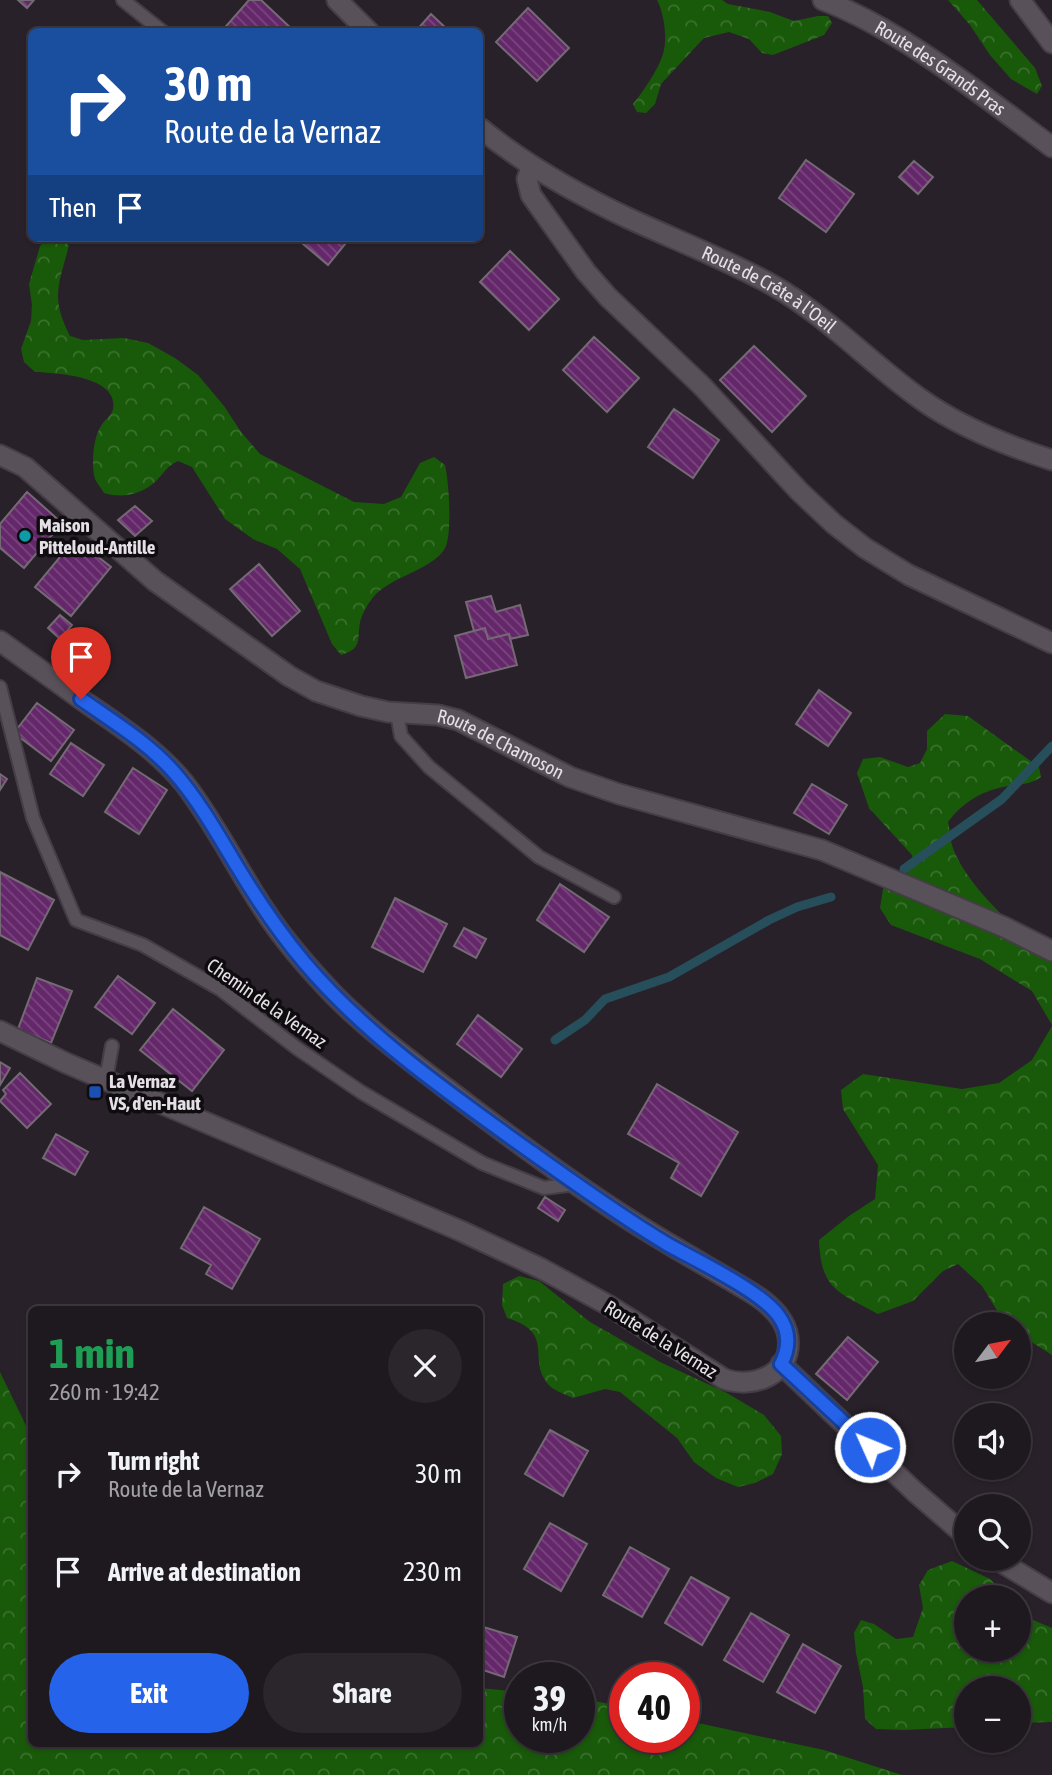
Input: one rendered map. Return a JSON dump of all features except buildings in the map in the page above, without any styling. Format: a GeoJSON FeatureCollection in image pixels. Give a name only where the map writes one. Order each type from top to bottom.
{"type":"FeatureCollection","features":[{"type":"Feature","properties":{"kind":"street"},"geometry":{"type":"LineString","coordinates":[[337,0],[365,28]]}},
{"type":"Feature","properties":{"kind":"street","name":"Route des Grands Pras"},"geometry":{"type":"LineString","coordinates":[[823,0],[873,23],[936,63],[1052,147]]}},
{"type":"Feature","properties":{"kind":"street"},"geometry":{"type":"LineString","coordinates":[[1020,0],[1052,43]]}},
{"type":"Feature","properties":{"kind":"street","name":"Route de Crête à l'Oeil"},"geometry":{"type":"LineString","coordinates":[[483,130],[532,166],[611,210],[722,259],[774,286],[807,307],[925,402],[973,430],[1052,460]]}},
{"type":"Feature","properties":{"kind":"street"},"geometry":{"type":"LineString","coordinates":[[532,166],[527,179],[531,195],[586,272],[608,297],[702,386],[799,491],[834,524],[865,548],[909,575],[1052,643]]}},
{"type":"Feature","properties":{"kind":"street","name":"Route de Chamoson"},"geometry":{"type":"LineString","coordinates":[[0,455],[25,467],[155,581],[289,676],[334,698],[397,713],[447,716],[554,770],[588,784],[822,850],[1004,927],[1052,951]]}},
{"type":"Feature","properties":{"kind":"street"},"geometry":{"type":"LineString","coordinates":[[0,641],[119,726],[171,769],[215,829],[278,931],[352,1013],[465,1103],[576,1184],[667,1244],[766,1302],[781,1318],[788,1336],[788,1346],[781,1364],[954,1526]]}},
{"type":"Feature","properties":{"kind":"street","name":"Route de la Vernaz"},"geometry":{"type":"LineString","coordinates":[[0,1031],[461,1231],[542,1269],[608,1305],[724,1379],[759,1381],[771,1375],[781,1364]]}},
{"type":"Feature","properties":{"kind":"street"},"geometry":{"type":"LineString","coordinates":[[1016,1571],[1052,1593]]}},
{"type":"Feature","properties":{"kind":"lane"},"geometry":{"type":"LineString","coordinates":[[123,0],[158,28]]}},
{"type":"Feature","properties":{"kind":"lane","name":"Chemin de la Vernaz"},"geometry":{"type":"LineString","coordinates":[[0,687],[33,818],[76,920],[143,945],[219,989],[298,1049],[361,1092],[482,1163],[544,1188],[576,1184]]}},
{"type":"Feature","properties":{"kind":"lane"},"geometry":{"type":"LineString","coordinates":[[397,713],[401,736],[429,767],[539,857],[614,897]]}},
{"type":"Feature","properties":{"kind":"lane"},"geometry":{"type":"LineString","coordinates":[[106,1079],[112,1046]]}},
{"type":"Feature","properties":{"kind":"green space"},"geometry":{"type":"Polygon","coordinates":[[[657,0],[722,0],[728,4],[770,12],[794,21],[828,16],[832,23],[824,35],[773,55],[762,53],[749,39],[729,32],[704,38],[661,84],[655,104],[646,113],[637,112],[633,104],[656,71],[664,50],[664,25],[657,0]]]}},
{"type":"Feature","properties":{"kind":"green space"},"geometry":{"type":"Polygon","coordinates":[[[948,0],[977,0],[1035,68],[1042,86],[1037,94],[1011,79],[948,0]]]}},
{"type":"Feature","properties":{"kind":"green space"},"geometry":{"type":"Polygon","coordinates":[[[44,242],[66,242],[69,245],[58,301],[70,336],[83,340],[124,338],[148,343],[175,358],[198,375],[260,454],[354,502],[384,504],[401,497],[420,463],[434,457],[445,465],[449,506],[446,546],[434,560],[393,582],[374,597],[362,615],[358,642],[353,650],[341,655],[332,644],[300,569],[277,549],[253,539],[225,519],[192,467],[178,461],[139,492],[125,495],[104,493],[95,479],[94,452],[98,431],[113,409],[112,398],[106,389],[96,383],[70,375],[35,372],[24,362],[21,349],[31,321],[29,284],[44,242]]]}},
{"type":"Feature","properties":{"kind":"green space"},"geometry":{"type":"Polygon","coordinates":[[[945,714],[968,716],[1039,767],[1041,777],[982,794],[967,802],[948,822],[953,848],[970,879],[996,909],[1052,963],[1052,1025],[1032,991],[980,959],[891,925],[880,908],[883,889],[908,872],[912,855],[869,808],[857,773],[863,759],[880,757],[908,767],[920,763],[927,749],[927,731],[945,714]]]}},
{"type":"Feature","properties":{"kind":"green space"},"geometry":{"type":"Polygon","coordinates":[[[1052,1026],[1052,1355],[1031,1342],[1031,1312],[998,1312],[982,1286],[958,1264],[943,1271],[913,1301],[878,1314],[834,1288],[823,1270],[819,1240],[875,1199],[878,1165],[843,1109],[841,1090],[863,1074],[962,1089],[999,1083],[1032,1060],[1052,1026]]]}},
{"type":"Feature","properties":{"kind":"green space"},"geometry":{"type":"Polygon","coordinates":[[[519,1276],[539,1281],[590,1322],[660,1362],[727,1393],[764,1415],[781,1436],[782,1454],[773,1474],[755,1483],[738,1487],[716,1478],[694,1462],[677,1438],[620,1392],[605,1389],[573,1398],[552,1388],[540,1368],[536,1340],[532,1332],[523,1324],[507,1318],[502,1305],[503,1284],[519,1276]]]}},
{"type":"Feature","properties":{"kind":"green space"},"geometry":{"type":"Polygon","coordinates":[[[0,1372],[28,1430],[28,1747],[483,1747],[483,1688],[504,1690],[504,1753],[595,1753],[595,1701],[609,1704],[609,1753],[700,1753],[700,1723],[824,1750],[902,1775],[0,1775],[0,1372]]]}},
{"type":"Feature","properties":{"kind":"green space"},"geometry":{"type":"Polygon","coordinates":[[[952,1561],[954,1571],[973,1571],[990,1579],[996,1585],[954,1585],[954,1662],[1031,1662],[1031,1619],[1052,1628],[1052,1722],[1031,1723],[1031,1676],[954,1676],[954,1728],[876,1729],[865,1719],[854,1633],[861,1620],[874,1624],[896,1639],[913,1637],[923,1608],[919,1585],[928,1570],[952,1561]]]}},
{"type":"Feature","properties":{"kind":"waterway"},"geometry":{"type":"LineString","coordinates":[[904,869],[1002,799],[1052,746]]}},
{"type":"Feature","properties":{"kind":"waterway"},"geometry":{"type":"LineString","coordinates":[[555,1040],[585,1020],[605,999],[669,977],[769,920],[797,907],[831,897]]}},
{"type":"Feature","properties":{"kind":"place","name":"Maison Pitteloud-Antille"},"geometry":{"type":"Point","coordinates":[25,536]}},
{"type":"Feature","properties":{"kind":"place","name":"La Vernaz VS, d'en-Haut"},"geometry":{"type":"Point","coordinates":[95,1092]}},
{"type":"Feature","properties":{"kind":"route"},"geometry":{"type":"LineString","coordinates":[[81,699],[147,747],[184,784],[278,931],[352,1013],[465,1103],[582,1189],[667,1244],[766,1302],[781,1318],[788,1336],[786,1355],[781,1364],[870,1447]]}}]}
